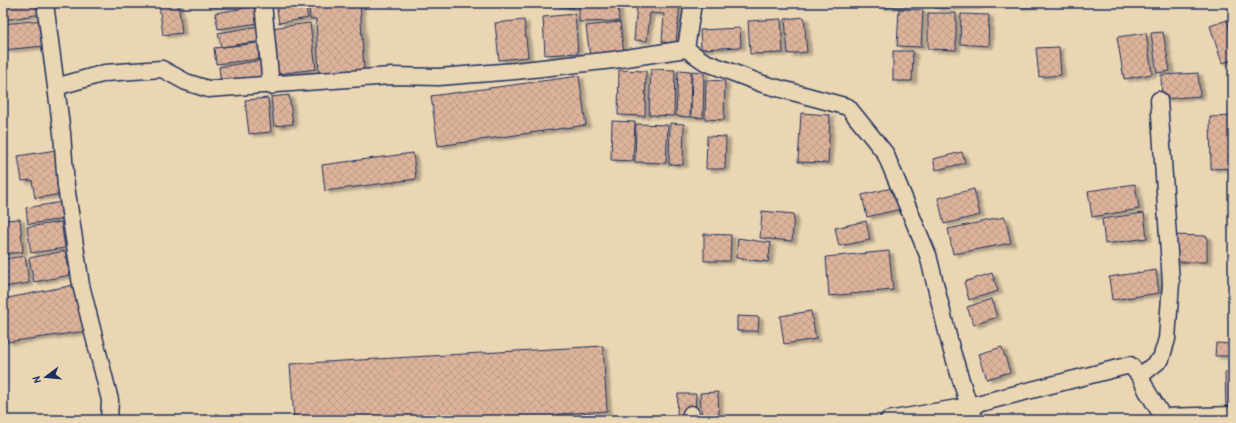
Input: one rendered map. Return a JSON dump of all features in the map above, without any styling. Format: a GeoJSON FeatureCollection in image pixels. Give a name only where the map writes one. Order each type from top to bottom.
{"type":"FeatureCollection","features":[{"type":"Feature","properties":{"kind":"street"},"geometry":{"type":"LineString","coordinates":[[45,3],[62,133],[66,186],[81,285],[110,400],[109,420]]}},
{"type":"Feature","properties":{"kind":"street"},"geometry":{"type":"LineString","coordinates":[[263,3],[271,86]]}},
{"type":"Feature","properties":{"kind":"street"},"geometry":{"type":"LineString","coordinates":[[686,49],[693,3]]}},
{"type":"Feature","properties":{"kind":"street"},"geometry":{"type":"LineString","coordinates":[[56,87],[105,73],[162,69],[186,82],[208,89],[271,86],[391,76],[438,77],[515,71],[613,60],[686,49],[705,62],[763,84],[848,107],[885,153],[928,255],[951,348],[971,413]]}},
{"type":"Feature","properties":{"kind":"street"},"geometry":{"type":"LineString","coordinates":[[1140,376],[1160,359],[1167,339],[1171,283],[1159,100]]}},
{"type":"Feature","properties":{"kind":"street"},"geometry":{"type":"LineString","coordinates":[[888,420],[971,413],[1130,365],[1140,376],[1147,392],[1163,417],[1233,415]]}},
{"type":"Feature","properties":{"kind":"building"},"geometry":{"type":"Polygon","coordinates":[[[3,3],[40,3],[42,14],[3,20],[3,3]]]}},
{"type":"Feature","properties":{"kind":"building"},"geometry":{"type":"Polygon","coordinates":[[[178,3],[182,33],[163,35],[159,5],[178,3]]]}},
{"type":"Feature","properties":{"kind":"building"},"geometry":{"type":"Polygon","coordinates":[[[208,3],[230,3],[209,7],[208,3]]]}},
{"type":"Feature","properties":{"kind":"building"},"geometry":{"type":"Polygon","coordinates":[[[276,3],[305,3],[308,18],[279,23],[276,3]]]}},
{"type":"Feature","properties":{"kind":"building"},"geometry":{"type":"Polygon","coordinates":[[[309,3],[360,3],[364,71],[319,74],[316,19],[310,19],[309,3]]]}},
{"type":"Feature","properties":{"kind":"building"},"geometry":{"type":"Polygon","coordinates":[[[543,3],[574,3],[573,8],[543,3]]]}},
{"type":"Feature","properties":{"kind":"building"},"geometry":{"type":"Polygon","coordinates":[[[579,3],[618,3],[619,21],[579,22],[579,3]]]}},
{"type":"Feature","properties":{"kind":"building"},"geometry":{"type":"Polygon","coordinates":[[[637,3],[680,3],[676,43],[662,42],[664,14],[650,13],[647,41],[634,40],[637,3]]]}},
{"type":"Feature","properties":{"kind":"building"},"geometry":{"type":"Polygon","coordinates":[[[879,3],[904,3],[904,6],[879,7],[879,3]]]}},
{"type":"Feature","properties":{"kind":"building"},"geometry":{"type":"Polygon","coordinates":[[[935,3],[978,3],[978,6],[935,8],[935,3]]]}},
{"type":"Feature","properties":{"kind":"building"},"geometry":{"type":"Polygon","coordinates":[[[1018,3],[1041,3],[1042,4],[1018,7],[1018,3]]]}},
{"type":"Feature","properties":{"kind":"building"},"geometry":{"type":"Polygon","coordinates":[[[256,6],[259,23],[218,29],[215,13],[256,6]]]}},
{"type":"Feature","properties":{"kind":"building"},"geometry":{"type":"Polygon","coordinates":[[[899,9],[923,10],[921,47],[897,46],[899,9]]]}},
{"type":"Feature","properties":{"kind":"building"},"geometry":{"type":"Polygon","coordinates":[[[928,13],[956,13],[956,50],[928,49],[928,13]]]}},
{"type":"Feature","properties":{"kind":"building"},"geometry":{"type":"Polygon","coordinates":[[[575,14],[578,53],[545,55],[543,17],[575,14]]]}},
{"type":"Feature","properties":{"kind":"building"},"geometry":{"type":"Polygon","coordinates":[[[961,14],[989,15],[988,46],[960,44],[961,14]]]}},
{"type":"Feature","properties":{"kind":"building"},"geometry":{"type":"Polygon","coordinates":[[[804,17],[807,52],[788,54],[785,19],[804,17]]]}},
{"type":"Feature","properties":{"kind":"building"},"geometry":{"type":"Polygon","coordinates":[[[781,19],[783,53],[750,54],[748,21],[781,19]]]}},
{"type":"Feature","properties":{"kind":"building"},"geometry":{"type":"Polygon","coordinates":[[[42,20],[44,46],[3,50],[3,24],[42,20]]]}},
{"type":"Feature","properties":{"kind":"building"},"geometry":{"type":"Polygon","coordinates":[[[524,20],[528,57],[499,60],[495,23],[524,20]]]}},
{"type":"Feature","properties":{"kind":"building"},"geometry":{"type":"Polygon","coordinates":[[[1227,20],[1233,39],[1233,60],[1222,63],[1210,26],[1227,20]]]}},
{"type":"Feature","properties":{"kind":"building"},"geometry":{"type":"Polygon","coordinates":[[[620,22],[624,53],[590,57],[586,26],[620,22]]]}},
{"type":"Feature","properties":{"kind":"building"},"geometry":{"type":"Polygon","coordinates":[[[310,23],[316,69],[277,74],[271,28],[310,23]]]}},
{"type":"Feature","properties":{"kind":"building"},"geometry":{"type":"Polygon","coordinates":[[[260,26],[262,41],[221,47],[218,33],[260,26]]]}},
{"type":"Feature","properties":{"kind":"building"},"geometry":{"type":"Polygon","coordinates":[[[740,28],[741,47],[701,49],[700,30],[740,28]]]}},
{"type":"Feature","properties":{"kind":"building"},"geometry":{"type":"Polygon","coordinates":[[[1163,32],[1170,71],[1157,73],[1151,33],[1163,32]]]}},
{"type":"Feature","properties":{"kind":"building"},"geometry":{"type":"Polygon","coordinates":[[[1146,33],[1152,74],[1124,79],[1117,37],[1146,33]]]}},
{"type":"Feature","properties":{"kind":"building"},"geometry":{"type":"Polygon","coordinates":[[[258,43],[259,59],[216,64],[214,48],[258,43]]]}},
{"type":"Feature","properties":{"kind":"building"},"geometry":{"type":"Polygon","coordinates":[[[1059,47],[1061,75],[1039,77],[1036,48],[1059,47]]]}},
{"type":"Feature","properties":{"kind":"building"},"geometry":{"type":"Polygon","coordinates":[[[893,51],[913,51],[912,81],[893,81],[893,51]]]}},
{"type":"Feature","properties":{"kind":"building"},"geometry":{"type":"Polygon","coordinates":[[[263,60],[266,78],[221,85],[219,67],[263,60]]]}},
{"type":"Feature","properties":{"kind":"building"},"geometry":{"type":"Polygon","coordinates":[[[651,69],[675,70],[674,116],[649,115],[651,69]]]}},
{"type":"Feature","properties":{"kind":"building"},"geometry":{"type":"Polygon","coordinates":[[[619,70],[646,71],[645,116],[618,115],[619,70]]]}},
{"type":"Feature","properties":{"kind":"building"},"geometry":{"type":"Polygon","coordinates":[[[678,70],[691,71],[690,117],[676,116],[678,70]]]}},
{"type":"Feature","properties":{"kind":"building"},"geometry":{"type":"Polygon","coordinates":[[[692,71],[704,72],[703,118],[691,117],[692,71]]]}},
{"type":"Feature","properties":{"kind":"building"},"geometry":{"type":"Polygon","coordinates":[[[1198,73],[1200,96],[1162,99],[1161,75],[1198,73]]]}},
{"type":"Feature","properties":{"kind":"building"},"geometry":{"type":"Polygon","coordinates":[[[579,76],[586,125],[438,146],[431,96],[579,76]]]}},
{"type":"Feature","properties":{"kind":"building"},"geometry":{"type":"Polygon","coordinates":[[[706,80],[725,81],[724,120],[705,119],[706,80]]]}},
{"type":"Feature","properties":{"kind":"building"},"geometry":{"type":"Polygon","coordinates":[[[289,95],[293,124],[274,126],[271,97],[289,95]]]}},
{"type":"Feature","properties":{"kind":"building"},"geometry":{"type":"Polygon","coordinates":[[[268,98],[271,132],[249,134],[245,100],[268,98]]]}},
{"type":"Feature","properties":{"kind":"building"},"geometry":{"type":"Polygon","coordinates":[[[801,113],[830,115],[828,163],[798,162],[801,113]]]}},
{"type":"Feature","properties":{"kind":"building"},"geometry":{"type":"Polygon","coordinates":[[[1233,116],[1233,168],[1211,169],[1210,117],[1233,116]]]}},
{"type":"Feature","properties":{"kind":"building"},"geometry":{"type":"Polygon","coordinates":[[[612,121],[635,122],[633,161],[611,160],[612,121]]]}},
{"type":"Feature","properties":{"kind":"building"},"geometry":{"type":"Polygon","coordinates":[[[670,123],[684,124],[683,165],[669,164],[670,123]]]}},
{"type":"Feature","properties":{"kind":"building"},"geometry":{"type":"Polygon","coordinates":[[[636,124],[668,125],[666,163],[635,162],[636,124]]]}},
{"type":"Feature","properties":{"kind":"building"},"geometry":{"type":"Polygon","coordinates":[[[707,136],[726,137],[725,169],[706,169],[707,136]]]}},
{"type":"Feature","properties":{"kind":"building"},"geometry":{"type":"Polygon","coordinates":[[[56,150],[63,194],[35,198],[32,180],[22,181],[18,156],[56,150]]]}},
{"type":"Feature","properties":{"kind":"building"},"geometry":{"type":"Polygon","coordinates":[[[962,152],[965,163],[936,170],[933,159],[962,152]]]}},
{"type":"Feature","properties":{"kind":"building"},"geometry":{"type":"Polygon","coordinates":[[[413,153],[416,179],[325,191],[322,165],[413,153]]]}},
{"type":"Feature","properties":{"kind":"building"},"geometry":{"type":"Polygon","coordinates":[[[1135,184],[1139,209],[1092,217],[1088,191],[1135,184]]]}},
{"type":"Feature","properties":{"kind":"building"},"geometry":{"type":"Polygon","coordinates":[[[896,187],[901,209],[867,217],[862,195],[896,187]]]}},
{"type":"Feature","properties":{"kind":"building"},"geometry":{"type":"Polygon","coordinates":[[[974,189],[980,215],[944,224],[938,198],[974,189]]]}},
{"type":"Feature","properties":{"kind":"building"},"geometry":{"type":"Polygon","coordinates":[[[62,202],[65,219],[28,224],[26,208],[62,202]]]}},
{"type":"Feature","properties":{"kind":"building"},"geometry":{"type":"Polygon","coordinates":[[[762,211],[794,214],[792,241],[760,238],[762,211]]]}},
{"type":"Feature","properties":{"kind":"building"},"geometry":{"type":"Polygon","coordinates":[[[1144,213],[1147,238],[1105,244],[1102,219],[1144,213]]]}},
{"type":"Feature","properties":{"kind":"building"},"geometry":{"type":"Polygon","coordinates":[[[1005,217],[1011,243],[953,254],[948,229],[1005,217]]]}},
{"type":"Feature","properties":{"kind":"building"},"geometry":{"type":"Polygon","coordinates":[[[20,219],[23,252],[3,254],[3,220],[20,219]]]}},
{"type":"Feature","properties":{"kind":"building"},"geometry":{"type":"Polygon","coordinates":[[[866,221],[870,240],[839,246],[835,228],[866,221]]]}},
{"type":"Feature","properties":{"kind":"building"},"geometry":{"type":"Polygon","coordinates":[[[61,222],[65,248],[31,253],[27,227],[61,222]]]}},
{"type":"Feature","properties":{"kind":"building"},"geometry":{"type":"Polygon","coordinates":[[[704,234],[731,235],[730,261],[704,261],[704,234]]]}},
{"type":"Feature","properties":{"kind":"building"},"geometry":{"type":"Polygon","coordinates":[[[1171,235],[1207,236],[1207,262],[1171,262],[1171,235]]]}},
{"type":"Feature","properties":{"kind":"building"},"geometry":{"type":"Polygon","coordinates":[[[738,238],[771,243],[768,262],[736,258],[738,238]]]}},
{"type":"Feature","properties":{"kind":"building"},"geometry":{"type":"Polygon","coordinates":[[[65,251],[70,275],[34,282],[29,258],[65,251]]]}},
{"type":"Feature","properties":{"kind":"building"},"geometry":{"type":"Polygon","coordinates":[[[889,251],[893,290],[829,296],[826,257],[889,251]]]}},
{"type":"Feature","properties":{"kind":"building"},"geometry":{"type":"Polygon","coordinates":[[[25,256],[29,283],[3,287],[3,259],[25,256]]]}},
{"type":"Feature","properties":{"kind":"building"},"geometry":{"type":"Polygon","coordinates":[[[1156,270],[1159,293],[1112,300],[1109,277],[1156,270]]]}},
{"type":"Feature","properties":{"kind":"building"},"geometry":{"type":"Polygon","coordinates":[[[992,273],[998,291],[969,300],[964,282],[992,273]]]}},
{"type":"Feature","properties":{"kind":"building"},"geometry":{"type":"Polygon","coordinates":[[[74,285],[87,331],[7,342],[3,299],[74,285]]]}},
{"type":"Feature","properties":{"kind":"building"},"geometry":{"type":"Polygon","coordinates":[[[991,299],[997,317],[974,325],[967,307],[991,299]]]}},
{"type":"Feature","properties":{"kind":"building"},"geometry":{"type":"Polygon","coordinates":[[[811,311],[816,339],[784,344],[780,316],[811,311]]]}},
{"type":"Feature","properties":{"kind":"building"},"geometry":{"type":"Polygon","coordinates":[[[737,316],[759,317],[758,331],[737,331],[737,316]]]}},
{"type":"Feature","properties":{"kind":"building"},"geometry":{"type":"Polygon","coordinates":[[[1216,343],[1233,344],[1233,356],[1215,356],[1216,343]]]}},
{"type":"Feature","properties":{"kind":"building"},"geometry":{"type":"Polygon","coordinates":[[[603,346],[607,411],[558,414],[558,420],[294,420],[290,364],[603,346]]]}},
{"type":"Feature","properties":{"kind":"building"},"geometry":{"type":"Polygon","coordinates":[[[1002,347],[1010,372],[987,379],[979,354],[1002,347]]]}},
{"type":"Feature","properties":{"kind":"building"},"geometry":{"type":"Polygon","coordinates":[[[1225,372],[1233,372],[1233,410],[1226,410],[1225,372]]]}},
{"type":"Feature","properties":{"kind":"building"},"geometry":{"type":"Polygon","coordinates":[[[718,392],[719,420],[702,420],[700,393],[718,392]]]}},
{"type":"Feature","properties":{"kind":"building"},"geometry":{"type":"Polygon","coordinates":[[[678,394],[696,394],[695,414],[677,414],[678,394]]]}},
{"type":"Feature","properties":{"kind":"building"},"geometry":{"type":"Polygon","coordinates":[[[612,417],[630,417],[630,420],[612,420],[612,417]]]}},
{"type":"Feature","properties":{"kind":"building"},"geometry":{"type":"Polygon","coordinates":[[[632,418],[649,418],[649,420],[632,420],[632,418]]]}}]}
